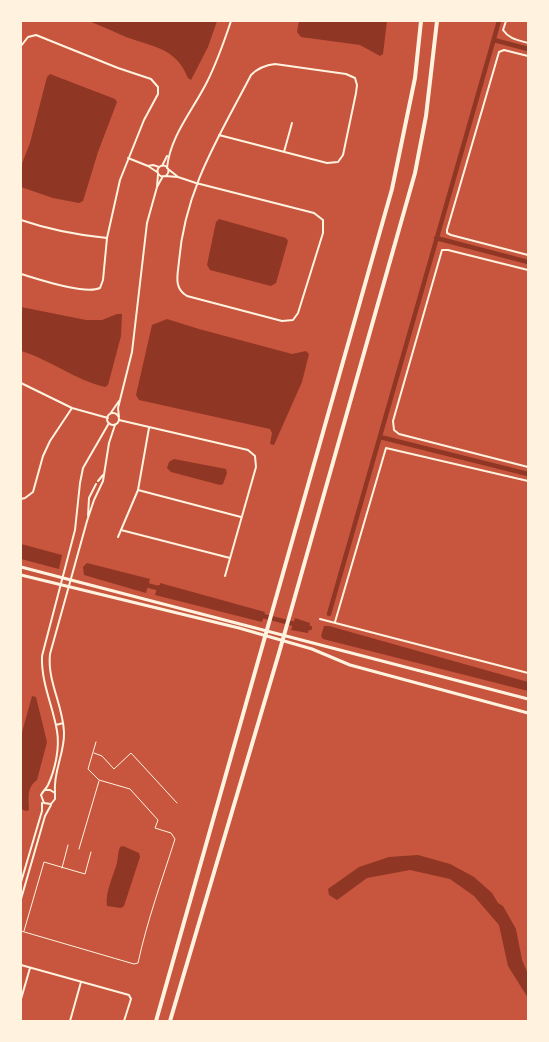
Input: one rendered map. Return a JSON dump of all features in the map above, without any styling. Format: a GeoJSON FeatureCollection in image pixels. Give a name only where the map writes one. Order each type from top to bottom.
{"type":"FeatureCollection","features":[{"type":"Feature","properties":{"kind":"highway"},"geometry":{"type":"LineString","coordinates":[[156,1021],[392,190],[405,133],[415,78],[421,21]]}},
{"type":"Feature","properties":{"kind":"highway"},"geometry":{"type":"LineString","coordinates":[[170,1021],[295,598],[415,173],[426,116],[437,21]]}},
{"type":"Feature","properties":{"kind":"main road"},"geometry":{"type":"LineString","coordinates":[[21,567],[528,699]]}},
{"type":"Feature","properties":{"kind":"main road"},"geometry":{"type":"LineString","coordinates":[[21,575],[239,628],[312,649],[350,665],[528,713]]}},
{"type":"Feature","properties":{"kind":"street"},"geometry":{"type":"LineString","coordinates":[[21,899],[45,816],[51,804],[56,799],[55,778],[63,744],[63,723],[51,678],[49,662],[87,521],[94,500],[103,481],[111,433],[119,420],[118,413],[120,398],[132,352],[147,223],[157,187],[158,173],[160,166],[168,156],[182,125],[207,82],[221,51],[231,21]]}},
{"type":"Feature","properties":{"kind":"street"},"geometry":{"type":"LineString","coordinates":[[506,21],[503,30],[506,35],[512,39],[528,43]]}},
{"type":"Feature","properties":{"kind":"street"},"geometry":{"type":"LineString","coordinates":[[21,46],[28,37],[36,35],[118,68],[151,79],[158,87],[158,94],[128,158],[120,180],[107,238],[103,280],[100,288],[94,291],[77,288],[21,274]]}},
{"type":"Feature","properties":{"kind":"street"},"geometry":{"type":"LineString","coordinates":[[528,56],[504,50],[499,52],[447,233],[528,255]]}},
{"type":"Feature","properties":{"kind":"street"},"geometry":{"type":"LineString","coordinates":[[128,158],[148,166],[164,176],[178,177],[196,183],[314,213],[323,220],[322,232],[298,313],[293,320],[282,321],[187,296],[182,293],[177,283],[180,244],[196,183],[219,135],[251,75],[260,67],[275,64],[346,74],[355,78],[357,85],[356,93],[343,155],[338,162],[327,163],[219,135]]}},
{"type":"Feature","properties":{"kind":"street"},"geometry":{"type":"LineString","coordinates":[[284,152],[292,123]]}},
{"type":"Feature","properties":{"kind":"street"},"geometry":{"type":"LineString","coordinates":[[157,187],[167,168],[168,156]]}},
{"type":"Feature","properties":{"kind":"street"},"geometry":{"type":"LineString","coordinates":[[148,166],[153,165],[167,168],[178,177]]}},
{"type":"Feature","properties":{"kind":"street"},"geometry":{"type":"LineString","coordinates":[[21,220],[54,230],[107,238]]}},
{"type":"Feature","properties":{"kind":"street"},"geometry":{"type":"LineString","coordinates":[[528,270],[448,250],[442,250],[393,421],[394,430],[399,434],[528,467]]}},
{"type":"Feature","properties":{"kind":"street"},"geometry":{"type":"LineString","coordinates":[[21,383],[72,408],[108,418]]}},
{"type":"Feature","properties":{"kind":"street"},"geometry":{"type":"LineString","coordinates":[[21,882],[42,811],[41,795],[49,781],[58,749],[56,725],[45,686],[42,664],[44,648],[76,530],[80,483],[83,468],[109,423],[108,418],[120,398]]}},
{"type":"Feature","properties":{"kind":"street"},"geometry":{"type":"LineString","coordinates":[[21,499],[30,496],[35,487],[38,472],[50,441],[72,408]]}},
{"type":"Feature","properties":{"kind":"street"},"geometry":{"type":"LineString","coordinates":[[110,415],[115,414],[119,417]]}},
{"type":"Feature","properties":{"kind":"street"},"geometry":{"type":"LineString","coordinates":[[119,420],[149,428],[198,437],[248,450],[255,456],[256,467],[225,576]]}},
{"type":"Feature","properties":{"kind":"street"},"geometry":{"type":"LineString","coordinates":[[109,423],[116,425]]}},
{"type":"Feature","properties":{"kind":"street"},"geometry":{"type":"LineString","coordinates":[[118,537],[138,490],[149,428]]}},
{"type":"Feature","properties":{"kind":"street"},"geometry":{"type":"LineString","coordinates":[[335,622],[386,448],[528,481]]}},
{"type":"Feature","properties":{"kind":"street"},"geometry":{"type":"LineString","coordinates":[[87,521],[89,498],[103,474]]}},
{"type":"Feature","properties":{"kind":"street"},"geometry":{"type":"LineString","coordinates":[[138,490],[242,518]]}},
{"type":"Feature","properties":{"kind":"street"},"geometry":{"type":"LineString","coordinates":[[121,530],[230,558]]}},
{"type":"Feature","properties":{"kind":"street"},"geometry":{"type":"LineString","coordinates":[[320,619],[528,672]]}},
{"type":"Feature","properties":{"kind":"street"},"geometry":{"type":"LineString","coordinates":[[56,725],[63,723]]}},
{"type":"Feature","properties":{"kind":"street"},"geometry":{"type":"LineString","coordinates":[[45,790],[50,790],[55,793]]}},
{"type":"Feature","properties":{"kind":"street"},"geometry":{"type":"LineString","coordinates":[[42,801],[46,804],[51,804]]}},
{"type":"Feature","properties":{"kind":"street"},"geometry":{"type":"LineString","coordinates":[[21,965],[129,995],[130,999],[124,1021]]}},
{"type":"Feature","properties":{"kind":"street"},"geometry":{"type":"LineString","coordinates":[[21,999],[30,968]]}},
{"type":"Feature","properties":{"kind":"street"},"geometry":{"type":"LineString","coordinates":[[70,1021],[81,982]]}},
{"type":"Feature","properties":{"kind":"lane"},"geometry":{"type":"LineString","coordinates":[[21,931],[137,964],[151,910],[160,889],[174,839],[171,834],[155,828],[158,820],[130,789],[99,780],[88,769],[96,742]]}},
{"type":"Feature","properties":{"kind":"lane"},"geometry":{"type":"LineString","coordinates":[[93,753],[102,756],[114,769],[131,753],[177,803]]}},
{"type":"Feature","properties":{"kind":"lane"},"geometry":{"type":"LineString","coordinates":[[79,849],[99,780]]}},
{"type":"Feature","properties":{"kind":"lane"},"geometry":{"type":"LineString","coordinates":[[62,868],[68,845]]}},
{"type":"Feature","properties":{"kind":"lane"},"geometry":{"type":"LineString","coordinates":[[24,932],[44,862],[85,874],[91,852]]}},
{"type":"Feature","properties":{"kind":"shaded area"},"geometry":{"type":"Polygon","coordinates":[[[89,21],[217,21],[208,47],[191,80],[188,78],[177,60],[170,54],[155,46],[126,37],[89,21]]]}},
{"type":"Feature","properties":{"kind":"shaded area"},"geometry":{"type":"Polygon","coordinates":[[[299,21],[387,21],[383,54],[380,56],[360,45],[301,37],[297,32],[299,21]]]}},
{"type":"Feature","properties":{"kind":"shaded area"},"geometry":{"type":"Polygon","coordinates":[[[50,74],[115,99],[117,102],[98,152],[83,201],[79,203],[53,198],[21,187],[21,166],[30,143],[47,77],[50,74]]]}},
{"type":"Feature","properties":{"kind":"shaded area"},"geometry":{"type":"Polygon","coordinates":[[[219,219],[286,238],[288,241],[276,283],[271,286],[210,270],[207,265],[216,222],[219,219]]]}},
{"type":"Feature","properties":{"kind":"shaded area"},"geometry":{"type":"Polygon","coordinates":[[[21,307],[86,320],[102,320],[117,314],[122,314],[121,336],[108,385],[105,387],[83,380],[43,359],[21,351],[21,307]]]}},
{"type":"Feature","properties":{"kind":"shaded area"},"geometry":{"type":"Polygon","coordinates":[[[167,319],[292,354],[306,351],[309,354],[302,382],[274,445],[270,444],[272,433],[270,429],[139,400],[136,395],[152,325],[167,319]]]}},
{"type":"Feature","properties":{"kind":"shaded area"},"geometry":{"type":"Polygon","coordinates":[[[174,459],[226,469],[227,473],[223,484],[220,485],[171,472],[167,468],[169,462],[174,459]]]}},
{"type":"Feature","properties":{"kind":"shaded area"},"geometry":{"type":"Polygon","coordinates":[[[21,544],[62,555],[59,569],[21,559],[21,544]]]}},
{"type":"Feature","properties":{"kind":"shaded area"},"geometry":{"type":"Polygon","coordinates":[[[87,563],[150,579],[146,593],[84,575],[83,567],[87,563]]]}},
{"type":"Feature","properties":{"kind":"shaded area"},"geometry":{"type":"Polygon","coordinates":[[[160,583],[265,612],[262,622],[155,595],[160,583]]]}},
{"type":"Feature","properties":{"kind":"shaded area"},"geometry":{"type":"Polygon","coordinates":[[[295,618],[310,623],[308,633],[291,630],[295,618]]]}},
{"type":"Feature","properties":{"kind":"shaded area"},"geometry":{"type":"Polygon","coordinates":[[[324,626],[329,626],[528,682],[528,691],[323,639],[321,636],[324,626]]]}},
{"type":"Feature","properties":{"kind":"shaded area"},"geometry":{"type":"Polygon","coordinates":[[[32,696],[36,697],[47,742],[37,780],[31,786],[29,810],[26,811],[21,809],[21,736],[32,696]]]}},
{"type":"Feature","properties":{"kind":"shaded area"},"geometry":{"type":"Polygon","coordinates":[[[123,846],[139,853],[140,857],[124,906],[121,908],[107,906],[108,890],[117,863],[119,849],[123,846]]]}},
{"type":"Feature","properties":{"kind":"shaded area"},"geometry":{"type":"Polygon","coordinates":[[[418,855],[450,864],[474,877],[492,893],[498,903],[503,906],[516,929],[522,960],[528,974],[528,998],[508,966],[499,925],[474,896],[450,879],[410,870],[367,878],[337,900],[329,895],[328,889],[359,867],[389,857],[418,855]]]}},
{"type":"Feature","properties":{"kind":"waterway"},"geometry":{"type":"LineString","coordinates":[[329,614],[499,21]]}},
{"type":"Feature","properties":{"kind":"waterway"},"geometry":{"type":"LineString","coordinates":[[494,40],[528,49]]}},
{"type":"Feature","properties":{"kind":"waterway"},"geometry":{"type":"LineString","coordinates":[[436,238],[528,262]]}},
{"type":"Feature","properties":{"kind":"waterway"},"geometry":{"type":"LineString","coordinates":[[380,437],[528,474]]}},
{"type":"Feature","properties":{"kind":"waterway"},"geometry":{"type":"LineString","coordinates":[[143,584],[161,589]]}},
{"type":"Feature","properties":{"kind":"waterway"},"geometry":{"type":"LineString","coordinates":[[259,615],[310,628]]}}]}
